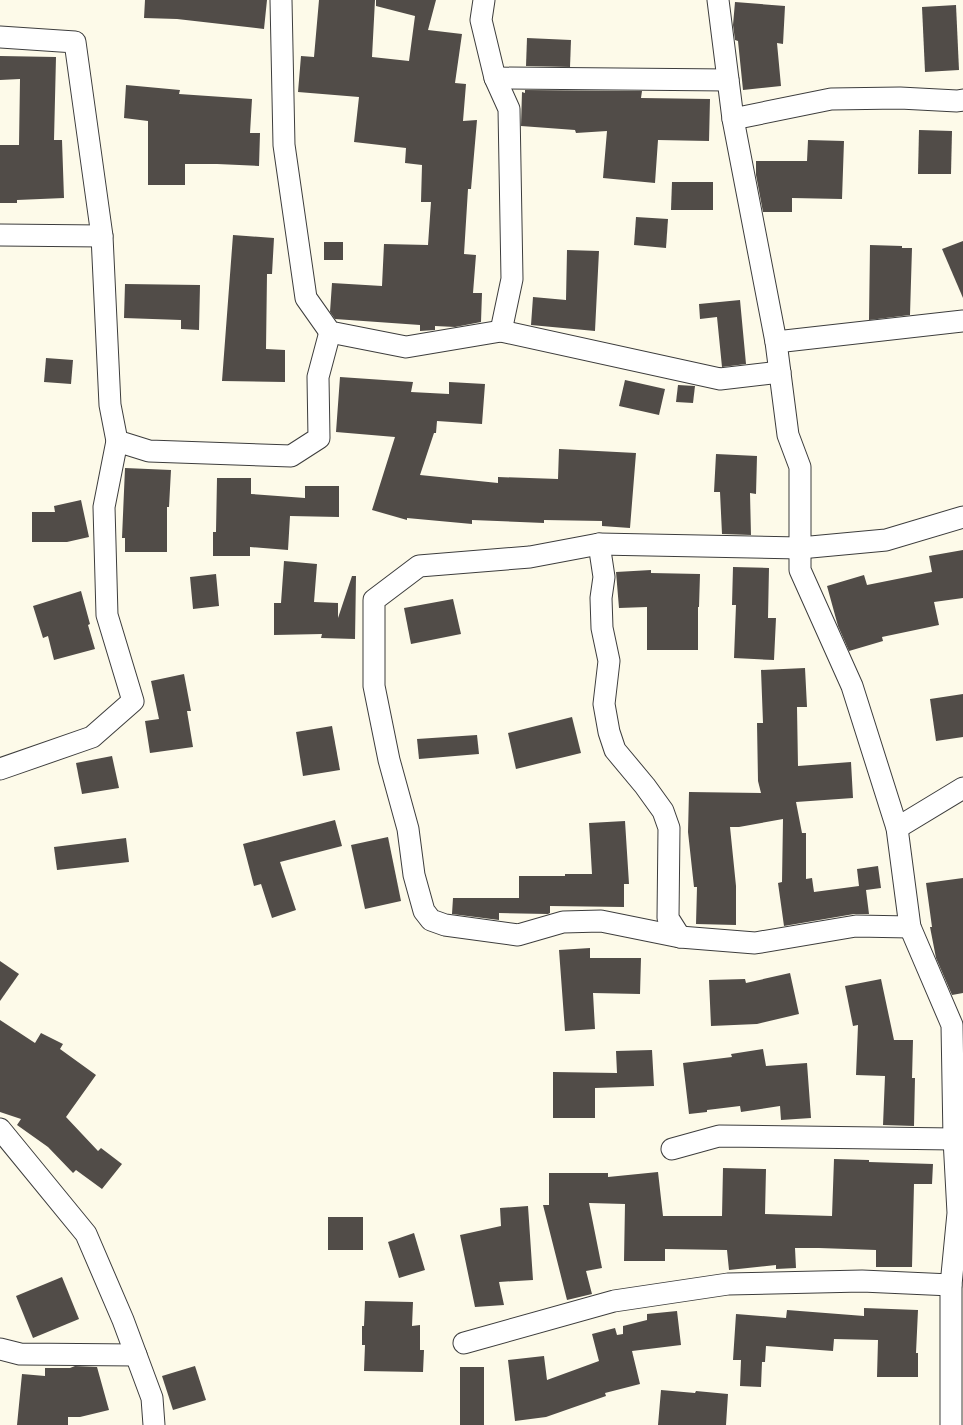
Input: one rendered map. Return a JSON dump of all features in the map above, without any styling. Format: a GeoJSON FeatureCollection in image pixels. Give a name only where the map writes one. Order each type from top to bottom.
{"type":"FeatureCollection","features":[{"type":"Feature","properties":{"kind":"street"},"geometry":{"type":"LineString","coordinates":[[281,0],[284,145],[306,298],[330,332],[406,347],[502,331],[720,379],[780,372]]}},
{"type":"Feature","properties":{"kind":"street"},"geometry":{"type":"LineString","coordinates":[[484,0],[481,20],[496,78],[510,109],[512,279],[502,331]]}},
{"type":"Feature","properties":{"kind":"street"},"geometry":{"type":"LineString","coordinates":[[718,0],[733,119],[776,342],[788,435],[800,467],[800,570],[852,686],[897,828],[910,927],[957,1024],[954,1139],[958,1213],[951,1286],[951,1425]]}},
{"type":"Feature","properties":{"kind":"street"},"geometry":{"type":"LineString","coordinates":[[0,38],[75,42],[102,236],[110,405],[117,441],[104,507],[107,615],[133,700],[92,737],[0,769]]}},
{"type":"Feature","properties":{"kind":"street"},"geometry":{"type":"LineString","coordinates":[[496,78],[728,80]]}},
{"type":"Feature","properties":{"kind":"street"},"geometry":{"type":"LineString","coordinates":[[733,119],[831,99],[900,98],[963,100]]}},
{"type":"Feature","properties":{"kind":"street"},"geometry":{"type":"LineString","coordinates":[[0,235],[102,236]]}},
{"type":"Feature","properties":{"kind":"street"},"geometry":{"type":"LineString","coordinates":[[776,342],[963,321]]}},
{"type":"Feature","properties":{"kind":"street"},"geometry":{"type":"LineString","coordinates":[[117,441],[149,451],[291,456],[319,438],[318,377],[330,332]]}},
{"type":"Feature","properties":{"kind":"street"},"geometry":{"type":"LineString","coordinates":[[910,927],[856,926],[754,943],[680,937],[601,921],[563,922],[518,935],[445,925],[431,920],[424,911],[414,875],[408,829],[389,760],[374,686],[374,600],[419,566],[530,557],[599,544],[800,548],[886,540],[963,517]]}},
{"type":"Feature","properties":{"kind":"street"},"geometry":{"type":"LineString","coordinates":[[599,544],[604,577],[601,598],[602,628],[609,661],[604,704],[609,732],[615,750],[663,811],[669,828],[668,918],[680,937]]}},
{"type":"Feature","properties":{"kind":"street"},"geometry":{"type":"LineString","coordinates":[[897,828],[963,788]]}},
{"type":"Feature","properties":{"kind":"street"},"geometry":{"type":"LineString","coordinates":[[672,1149],[719,1136],[954,1139]]}},
{"type":"Feature","properties":{"kind":"street"},"geometry":{"type":"LineString","coordinates":[[3,1137],[86,1234],[123,1320],[152,1398],[154,1425]]}},
{"type":"Feature","properties":{"kind":"street"},"geometry":{"type":"LineString","coordinates":[[464,1343],[614,1301],[728,1284],[862,1281],[951,1286]]}},
{"type":"Feature","properties":{"kind":"street"},"geometry":{"type":"LineString","coordinates":[[0,1350],[20,1354],[136,1355]]}},
{"type":"Feature","properties":{"kind":"building"},"geometry":{"type":"Polygon","coordinates":[[[145,0],[267,0],[264,29],[177,19],[144,18],[145,0]]]}},
{"type":"Feature","properties":{"kind":"building"},"geometry":{"type":"Polygon","coordinates":[[[319,0],[375,0],[372,57],[409,61],[415,16],[376,6],[376,0],[436,0],[428,30],[462,34],[455,83],[466,84],[463,121],[477,120],[471,189],[468,189],[464,254],[476,255],[473,293],[482,293],[481,322],[455,327],[435,326],[435,330],[420,331],[420,325],[335,319],[330,312],[332,283],[382,286],[384,244],[428,245],[431,202],[421,202],[422,165],[405,163],[406,148],[354,142],[359,97],[298,92],[301,56],[314,57],[319,0]]]}},
{"type":"Feature","properties":{"kind":"building"},"geometry":{"type":"Polygon","coordinates":[[[735,2],[785,6],[783,44],[777,43],[781,86],[743,90],[738,41],[735,40],[733,25],[735,2]]]}},
{"type":"Feature","properties":{"kind":"building"},"geometry":{"type":"Polygon","coordinates":[[[956,5],[959,70],[925,72],[922,7],[956,5]]]}},
{"type":"Feature","properties":{"kind":"building"},"geometry":{"type":"Polygon","coordinates":[[[527,38],[571,40],[570,67],[526,66],[527,38]]]}},
{"type":"Feature","properties":{"kind":"building"},"geometry":{"type":"Polygon","coordinates":[[[0,56],[56,57],[54,140],[62,140],[64,198],[17,200],[17,203],[0,203],[0,145],[19,145],[20,79],[0,80],[0,56]]]}},
{"type":"Feature","properties":{"kind":"building"},"geometry":{"type":"Polygon","coordinates":[[[126,85],[180,90],[179,94],[252,99],[250,133],[260,133],[259,166],[185,164],[185,185],[148,185],[148,121],[124,118],[126,85]]]}},
{"type":"Feature","properties":{"kind":"building"},"geometry":{"type":"Polygon","coordinates":[[[525,90],[642,91],[641,98],[710,99],[709,141],[658,140],[655,183],[603,178],[607,131],[576,133],[575,130],[521,126],[522,92],[525,93],[525,90]]]}},
{"type":"Feature","properties":{"kind":"building"},"geometry":{"type":"Polygon","coordinates":[[[919,130],[952,131],[951,174],[918,174],[919,130]]]}},
{"type":"Feature","properties":{"kind":"building"},"geometry":{"type":"Polygon","coordinates":[[[808,140],[844,141],[842,199],[792,198],[792,212],[763,212],[756,175],[756,161],[807,161],[808,140]]]}},
{"type":"Feature","properties":{"kind":"building"},"geometry":{"type":"Polygon","coordinates":[[[672,182],[713,182],[713,210],[671,210],[672,182]]]}},
{"type":"Feature","properties":{"kind":"building"},"geometry":{"type":"Polygon","coordinates":[[[636,217],[668,219],[666,248],[634,245],[636,217]]]}},
{"type":"Feature","properties":{"kind":"building"},"geometry":{"type":"Polygon","coordinates":[[[233,235],[274,238],[272,274],[267,274],[266,349],[285,350],[285,382],[222,381],[233,235]]]}},
{"type":"Feature","properties":{"kind":"building"},"geometry":{"type":"Polygon","coordinates":[[[963,241],[963,298],[942,249],[963,241]]]}},
{"type":"Feature","properties":{"kind":"building"},"geometry":{"type":"Polygon","coordinates":[[[324,242],[343,242],[343,260],[324,260],[324,242]]]}},
{"type":"Feature","properties":{"kind":"building"},"geometry":{"type":"Polygon","coordinates":[[[870,245],[902,246],[902,248],[912,248],[910,315],[869,320],[870,245]]]}},
{"type":"Feature","properties":{"kind":"building"},"geometry":{"type":"Polygon","coordinates":[[[567,250],[599,251],[595,331],[531,325],[533,297],[566,300],[567,250]]]}},
{"type":"Feature","properties":{"kind":"building"},"geometry":{"type":"Polygon","coordinates":[[[125,284],[200,285],[199,330],[181,329],[181,320],[124,318],[125,284]]]}},
{"type":"Feature","properties":{"kind":"building"},"geometry":{"type":"Polygon","coordinates":[[[740,300],[746,364],[722,367],[717,317],[700,319],[699,304],[740,300]]]}},
{"type":"Feature","properties":{"kind":"building"},"geometry":{"type":"Polygon","coordinates":[[[46,358],[73,360],[71,384],[44,382],[46,358]]]}},
{"type":"Feature","properties":{"kind":"building"},"geometry":{"type":"Polygon","coordinates":[[[340,377],[413,382],[411,392],[449,394],[449,382],[485,384],[482,424],[437,421],[436,433],[434,433],[420,475],[498,483],[498,477],[558,479],[559,449],[636,453],[630,528],[602,526],[602,521],[544,520],[544,523],[472,520],[472,524],[407,518],[407,520],[372,510],[395,437],[336,432],[340,377]]]}},
{"type":"Feature","properties":{"kind":"building"},"geometry":{"type":"Polygon","coordinates":[[[625,380],[665,389],[659,415],[619,406],[625,380]]]}},
{"type":"Feature","properties":{"kind":"building"},"geometry":{"type":"Polygon","coordinates":[[[678,385],[695,386],[693,403],[676,402],[678,385]]]}},
{"type":"Feature","properties":{"kind":"building"},"geometry":{"type":"Polygon","coordinates":[[[716,454],[757,456],[756,494],[750,493],[751,535],[722,534],[720,492],[714,492],[716,454]]]}},
{"type":"Feature","properties":{"kind":"building"},"geometry":{"type":"Polygon","coordinates":[[[125,468],[171,470],[169,507],[167,507],[167,552],[125,552],[125,538],[122,538],[125,468]]]}},
{"type":"Feature","properties":{"kind":"building"},"geometry":{"type":"Polygon","coordinates":[[[217,478],[251,478],[251,494],[305,498],[305,486],[339,486],[339,517],[290,516],[288,550],[250,547],[250,556],[213,556],[213,532],[216,532],[217,478]]]}},
{"type":"Feature","properties":{"kind":"building"},"geometry":{"type":"Polygon","coordinates":[[[81,500],[89,537],[67,542],[32,542],[32,512],[55,512],[54,506],[81,500]]]}},
{"type":"Feature","properties":{"kind":"building"},"geometry":{"type":"Polygon","coordinates":[[[963,550],[963,598],[934,602],[939,625],[882,637],[883,641],[849,651],[838,626],[827,586],[864,575],[867,585],[932,572],[929,556],[963,550]]]}},
{"type":"Feature","properties":{"kind":"building"},"geometry":{"type":"Polygon","coordinates":[[[284,561],[317,564],[314,602],[338,603],[338,618],[352,576],[356,576],[355,639],[321,638],[322,634],[274,635],[274,603],[281,603],[284,561]]]}},
{"type":"Feature","properties":{"kind":"building"},"geometry":{"type":"Polygon","coordinates":[[[733,567],[769,568],[768,618],[776,618],[774,660],[734,658],[736,605],[732,605],[733,567]]]}},
{"type":"Feature","properties":{"kind":"building"},"geometry":{"type":"Polygon","coordinates":[[[651,570],[651,573],[700,574],[698,650],[647,650],[647,607],[619,608],[616,572],[651,570]]]}},
{"type":"Feature","properties":{"kind":"building"},"geometry":{"type":"Polygon","coordinates":[[[216,574],[219,606],[193,609],[190,577],[216,574]]]}},
{"type":"Feature","properties":{"kind":"building"},"geometry":{"type":"Polygon","coordinates":[[[81,591],[95,649],[54,660],[48,636],[43,638],[33,606],[81,591]]]}},
{"type":"Feature","properties":{"kind":"building"},"geometry":{"type":"Polygon","coordinates":[[[453,599],[461,634],[411,644],[404,608],[453,599]]]}},
{"type":"Feature","properties":{"kind":"building"},"geometry":{"type":"Polygon","coordinates":[[[805,668],[807,707],[797,707],[798,766],[851,762],[853,798],[796,802],[802,833],[806,833],[806,879],[812,878],[814,892],[859,886],[857,869],[878,866],[881,888],[866,890],[869,914],[854,914],[784,926],[778,883],[782,882],[783,819],[739,827],[730,827],[736,886],[736,925],[696,924],[697,887],[694,887],[688,832],[689,792],[761,793],[758,781],[757,723],[763,723],[761,670],[805,668]]]}},
{"type":"Feature","properties":{"kind":"building"},"geometry":{"type":"Polygon","coordinates":[[[184,674],[191,711],[187,711],[193,747],[150,753],[145,721],[159,719],[151,681],[184,674]]]}},
{"type":"Feature","properties":{"kind":"building"},"geometry":{"type":"Polygon","coordinates":[[[963,694],[963,737],[936,741],[930,699],[963,694]]]}},
{"type":"Feature","properties":{"kind":"building"},"geometry":{"type":"Polygon","coordinates":[[[572,717],[581,753],[516,769],[508,733],[572,717]]]}},
{"type":"Feature","properties":{"kind":"building"},"geometry":{"type":"Polygon","coordinates":[[[332,726],[340,770],[303,776],[296,732],[332,726]]]}},
{"type":"Feature","properties":{"kind":"building"},"geometry":{"type":"Polygon","coordinates":[[[477,735],[479,754],[419,759],[417,739],[477,735]]]}},
{"type":"Feature","properties":{"kind":"building"},"geometry":{"type":"Polygon","coordinates":[[[112,756],[119,788],[82,794],[76,763],[112,756]]]}},
{"type":"Feature","properties":{"kind":"building"},"geometry":{"type":"Polygon","coordinates":[[[335,820],[342,846],[280,862],[296,910],[272,918],[261,884],[254,886],[243,844],[335,820]]]}},
{"type":"Feature","properties":{"kind":"building"},"geometry":{"type":"Polygon","coordinates":[[[625,821],[629,884],[624,884],[624,907],[550,906],[550,913],[548,914],[499,913],[499,920],[452,914],[453,898],[519,898],[519,876],[565,876],[565,874],[592,874],[589,823],[625,821]]]}},
{"type":"Feature","properties":{"kind":"building"},"geometry":{"type":"Polygon","coordinates":[[[388,837],[401,901],[365,909],[351,845],[388,837]]]}},
{"type":"Feature","properties":{"kind":"building"},"geometry":{"type":"Polygon","coordinates":[[[126,838],[129,862],[57,870],[54,847],[126,838]]]}},
{"type":"Feature","properties":{"kind":"building"},"geometry":{"type":"Polygon","coordinates":[[[963,878],[963,993],[952,995],[936,958],[930,927],[932,927],[926,883],[963,878]]]}},
{"type":"Feature","properties":{"kind":"building"},"geometry":{"type":"Polygon","coordinates":[[[590,948],[590,958],[641,958],[640,994],[593,993],[595,1029],[565,1031],[559,950],[590,948]]]}},
{"type":"Feature","properties":{"kind":"building"},"geometry":{"type":"Polygon","coordinates":[[[0,961],[19,974],[0,1001],[0,961]]]}},
{"type":"Feature","properties":{"kind":"building"},"geometry":{"type":"Polygon","coordinates":[[[790,973],[799,1014],[757,1024],[711,1026],[709,980],[745,979],[746,983],[790,973]]]}},
{"type":"Feature","properties":{"kind":"building"},"geometry":{"type":"Polygon","coordinates":[[[881,979],[894,1040],[913,1040],[912,1078],[915,1078],[914,1126],[883,1125],[885,1076],[856,1075],[858,1025],[853,1026],[845,986],[881,979]]]}},
{"type":"Feature","properties":{"kind":"building"},"geometry":{"type":"Polygon","coordinates":[[[0,1020],[35,1043],[41,1033],[63,1044],[60,1049],[96,1075],[66,1117],[98,1151],[101,1148],[122,1164],[102,1189],[76,1170],[73,1173],[48,1147],[17,1125],[21,1119],[0,1112],[0,1020]]]}},
{"type":"Feature","properties":{"kind":"building"},"geometry":{"type":"Polygon","coordinates":[[[763,1049],[766,1066],[807,1063],[811,1118],[781,1120],[780,1106],[741,1112],[740,1106],[689,1114],[683,1063],[732,1057],[731,1054],[763,1049]]]}},
{"type":"Feature","properties":{"kind":"building"},"geometry":{"type":"Polygon","coordinates":[[[652,1050],[654,1086],[595,1088],[595,1118],[553,1118],[553,1072],[617,1073],[616,1051],[652,1050]]]}},
{"type":"Feature","properties":{"kind":"building"},"geometry":{"type":"Polygon","coordinates":[[[834,1159],[869,1160],[869,1162],[933,1164],[932,1184],[914,1184],[912,1267],[876,1267],[876,1250],[819,1248],[795,1248],[796,1268],[776,1269],[776,1265],[729,1270],[727,1250],[665,1249],[665,1261],[624,1261],[625,1204],[589,1203],[602,1268],[586,1271],[592,1294],[567,1300],[543,1205],[549,1205],[549,1173],[608,1173],[608,1177],[658,1172],[663,1216],[722,1216],[723,1168],[766,1169],[765,1214],[832,1216],[834,1159]]]}},
{"type":"Feature","properties":{"kind":"building"},"geometry":{"type":"Polygon","coordinates":[[[528,1206],[533,1280],[499,1282],[504,1305],[475,1307],[460,1235],[501,1226],[500,1208],[528,1206]]]}},
{"type":"Feature","properties":{"kind":"building"},"geometry":{"type":"Polygon","coordinates":[[[328,1217],[363,1217],[363,1250],[328,1250],[328,1217]]]}},
{"type":"Feature","properties":{"kind":"building"},"geometry":{"type":"Polygon","coordinates":[[[414,1233],[425,1270],[399,1278],[388,1242],[414,1233]]]}},
{"type":"Feature","properties":{"kind":"building"},"geometry":{"type":"Polygon","coordinates":[[[62,1277],[79,1319],[33,1338],[16,1296],[62,1277]]]}},
{"type":"Feature","properties":{"kind":"building"},"geometry":{"type":"Polygon","coordinates":[[[365,1301],[413,1302],[412,1326],[420,1325],[420,1350],[424,1350],[423,1372],[364,1371],[365,1345],[362,1345],[362,1326],[364,1326],[365,1301]]]}},
{"type":"Feature","properties":{"kind":"building"},"geometry":{"type":"Polygon","coordinates":[[[864,1308],[918,1310],[916,1353],[918,1353],[918,1377],[877,1377],[878,1340],[834,1339],[833,1351],[766,1346],[765,1362],[762,1362],[761,1387],[740,1386],[741,1360],[733,1360],[736,1314],[786,1318],[787,1310],[864,1316],[864,1308]]]}},
{"type":"Feature","properties":{"kind":"building"},"geometry":{"type":"Polygon","coordinates":[[[677,1311],[681,1345],[632,1351],[640,1384],[605,1393],[606,1396],[546,1417],[515,1421],[508,1360],[544,1356],[547,1380],[599,1361],[592,1334],[615,1328],[617,1335],[623,1334],[623,1326],[647,1320],[647,1314],[677,1311]]]}},
{"type":"Feature","properties":{"kind":"building"},"geometry":{"type":"Polygon","coordinates":[[[75,1366],[97,1367],[109,1410],[80,1417],[68,1417],[68,1425],[17,1425],[22,1374],[45,1376],[45,1368],[70,1368],[75,1366]]]}},
{"type":"Feature","properties":{"kind":"building"},"geometry":{"type":"Polygon","coordinates":[[[195,1366],[206,1400],[173,1410],[162,1376],[195,1366]]]}},
{"type":"Feature","properties":{"kind":"building"},"geometry":{"type":"Polygon","coordinates":[[[460,1367],[484,1367],[484,1425],[460,1425],[460,1367]]]}},
{"type":"Feature","properties":{"kind":"building"},"geometry":{"type":"Polygon","coordinates":[[[661,1390],[728,1394],[726,1425],[658,1425],[661,1390]]]}}]}
